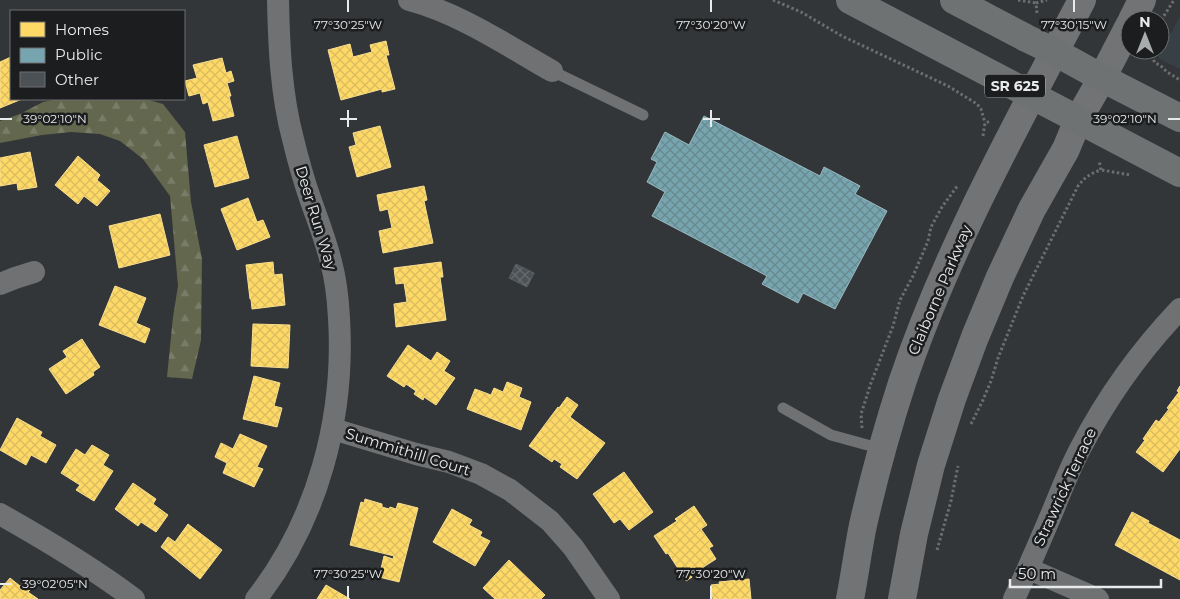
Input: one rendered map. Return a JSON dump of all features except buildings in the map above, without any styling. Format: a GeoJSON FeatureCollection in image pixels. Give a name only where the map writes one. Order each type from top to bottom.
{"type":"FeatureCollection","features":[{"type":"Feature","properties":{"kind":"main road","name":"SR 625"},"geometry":{"type":"LineString","coordinates":[[850,0],[1180,173]]}},
{"type":"Feature","properties":{"kind":"main road"},"geometry":{"type":"LineString","coordinates":[[954,0],[1180,118]]}},
{"type":"Feature","properties":{"kind":"main road","name":"Claiborne Parkway"},"geometry":{"type":"LineString","coordinates":[[850,599],[863,526],[882,449],[920,334],[947,268],[989,179],[1082,0]]}},
{"type":"Feature","properties":{"kind":"main road"},"geometry":{"type":"LineString","coordinates":[[902,599],[914,534],[931,465],[952,399],[975,337],[1000,277],[1032,209],[1066,149],[1078,120],[1120,43]]}},
{"type":"Feature","properties":{"kind":"street","name":"Deer Run Way"},"geometry":{"type":"LineString","coordinates":[[256,599],[280,564],[297,533],[311,502],[322,469],[333,430],[338,395],[340,344],[338,300],[332,263],[310,199],[292,137],[281,78],[278,0]]}},
{"type":"Feature","properties":{"kind":"street"},"geometry":{"type":"LineString","coordinates":[[409,0],[444,11],[552,71]]}},
{"type":"Feature","properties":{"kind":"street"},"geometry":{"type":"LineString","coordinates":[[0,284],[34,272]]}},
{"type":"Feature","properties":{"kind":"street","name":"Strawrick Terrace"},"geometry":{"type":"LineString","coordinates":[[1014,599],[1029,569],[1069,471],[1110,396],[1128,370],[1180,309]]}},
{"type":"Feature","properties":{"kind":"street","name":"Summithill Court"},"geometry":{"type":"LineString","coordinates":[[333,430],[450,462],[480,474],[510,490],[550,521],[573,547],[609,599]]}},
{"type":"Feature","properties":{"kind":"street"},"geometry":{"type":"LineString","coordinates":[[0,514],[47,540],[104,576],[134,599]]}},
{"type":"Feature","properties":{"kind":"street"},"geometry":{"type":"LineString","coordinates":[[1029,569],[1098,599]]}},
{"type":"Feature","properties":{"kind":"lane"},"geometry":{"type":"LineString","coordinates":[[552,71],[643,115]]}},
{"type":"Feature","properties":{"kind":"lane"},"geometry":{"type":"LineString","coordinates":[[783,408],[831,435],[882,449]]}},
{"type":"Feature","properties":{"kind":"path"},"geometry":{"type":"LineString","coordinates":[[773,0],[801,12],[842,36],[956,91],[977,104],[981,109],[985,123]]}},
{"type":"Feature","properties":{"kind":"path"},"geometry":{"type":"LineString","coordinates":[[1018,0],[1036,3],[1047,0]]}},
{"type":"Feature","properties":{"kind":"path"},"geometry":{"type":"LineString","coordinates":[[1036,3],[1037,13]]}},
{"type":"Feature","properties":{"kind":"path"},"geometry":{"type":"LineString","coordinates":[[1154,60],[1180,80]]}},
{"type":"Feature","properties":{"kind":"path"},"geometry":{"type":"LineString","coordinates":[[968,432],[989,387],[998,358],[1024,296],[1078,186],[1091,173],[1101,170],[1100,160]]}},
{"type":"Feature","properties":{"kind":"path"},"geometry":{"type":"LineString","coordinates":[[936,555],[959,459]]}},
{"type":"Feature","properties":{"kind":"shaded area"},"geometry":{"type":"Polygon","coordinates":[[[1180,16],[1180,69],[1162,60],[1170,60],[1170,35],[1180,16]]]}},
{"type":"Feature","properties":{"kind":"green space"},"geometry":{"type":"Polygon","coordinates":[[[53,100],[149,100],[163,104],[185,132],[191,202],[202,259],[201,340],[192,379],[167,377],[178,286],[170,196],[143,159],[120,141],[100,134],[71,132],[0,143],[0,121],[20,114],[43,102],[53,100]]]}}]}
